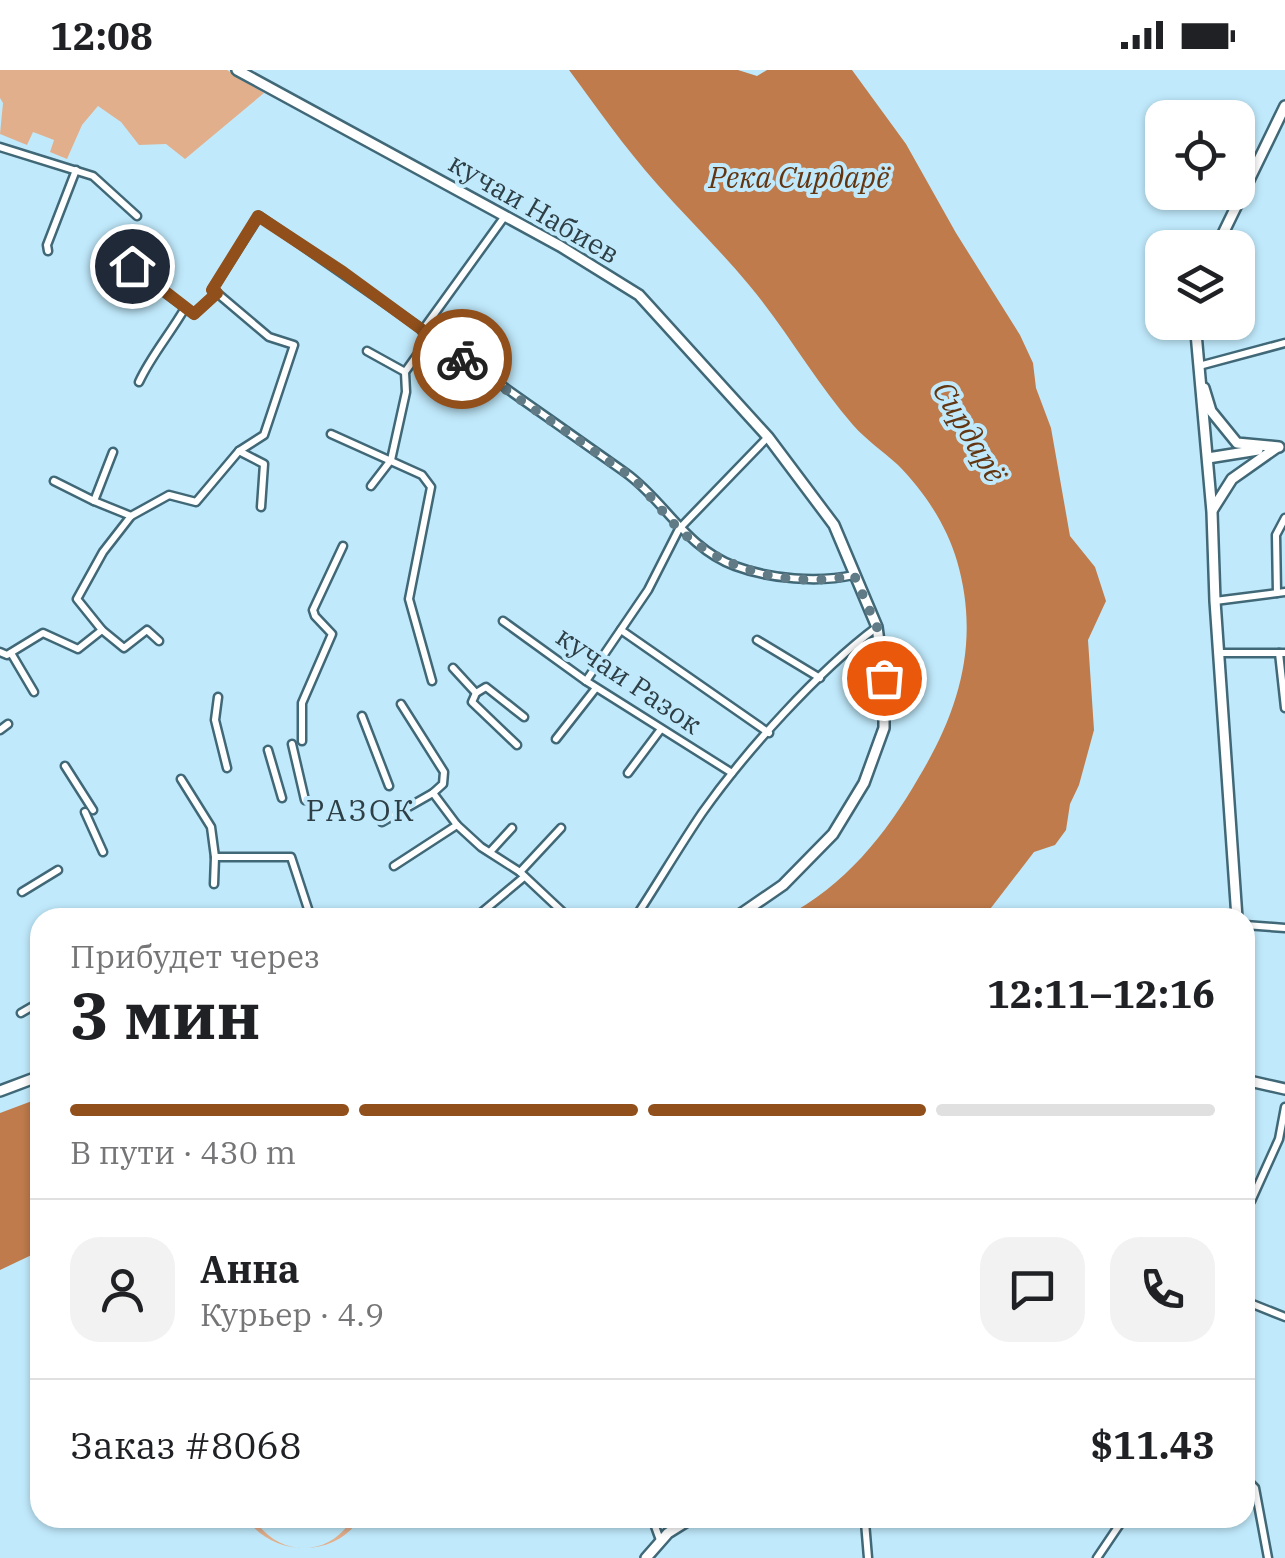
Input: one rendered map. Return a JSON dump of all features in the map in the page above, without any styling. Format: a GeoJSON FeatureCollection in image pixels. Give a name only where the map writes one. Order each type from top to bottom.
{"type":"FeatureCollection","features":[{"type":"Feature","properties":{"kind":"main road","name":"кучаи Набиев"},"geometry":{"type":"LineString","coordinates":[[237,70],[505,216],[639,295],[768,437],[834,525],[877,627],[884,678],[884,728],[864,783],[833,834],[783,885],[750,908]]}},
{"type":"Feature","properties":{"kind":"main road"},"geometry":{"type":"LineString","coordinates":[[1229,230],[1285,106]]}},
{"type":"Feature","properties":{"kind":"main road"},"geometry":{"type":"LineString","coordinates":[[1196,340],[1212,512],[1235,908]]}},
{"type":"Feature","properties":{"kind":"main road"},"geometry":{"type":"LineString","coordinates":[[1198,366],[1211,411],[1228,436],[1247,446],[1282,446]]}},
{"type":"Feature","properties":{"kind":"main road"},"geometry":{"type":"LineString","coordinates":[[1208,458],[1282,446]]}},
{"type":"Feature","properties":{"kind":"main road"},"geometry":{"type":"LineString","coordinates":[[1212,512],[1232,478],[1282,446]]}},
{"type":"Feature","properties":{"kind":"main road"},"geometry":{"type":"LineString","coordinates":[[0,1092],[30,1080]]}},
{"type":"Feature","properties":{"kind":"main road"},"geometry":{"type":"LineString","coordinates":[[1255,1082],[1285,1089]]}},
{"type":"Feature","properties":{"kind":"main road"},"geometry":{"type":"LineString","coordinates":[[646,1558],[660,1540],[677,1528]]}},
{"type":"Feature","properties":{"kind":"street"},"geometry":{"type":"LineString","coordinates":[[0,147],[94,176],[137,216]]}},
{"type":"Feature","properties":{"kind":"street"},"geometry":{"type":"LineString","coordinates":[[48,251],[76,170]]}},
{"type":"Feature","properties":{"kind":"street"},"geometry":{"type":"LineString","coordinates":[[159,641],[146,630],[124,648],[102,630],[77,599],[132,516],[169,495],[196,502],[239,451],[264,435],[294,346],[269,337],[212,290],[258,216],[343,272],[641,485],[678,528],[734,566],[831,580],[854,575]]}},
{"type":"Feature","properties":{"kind":"street"},"geometry":{"type":"LineString","coordinates":[[422,331],[505,216]]}},
{"type":"Feature","properties":{"kind":"street"},"geometry":{"type":"LineString","coordinates":[[117,257],[194,314],[217,293]]}},
{"type":"Feature","properties":{"kind":"street"},"geometry":{"type":"LineString","coordinates":[[138,382],[185,308]]}},
{"type":"Feature","properties":{"kind":"street"},"geometry":{"type":"LineString","coordinates":[[371,486],[392,460],[406,392],[404,372],[430,337]]}},
{"type":"Feature","properties":{"kind":"street"},"geometry":{"type":"LineString","coordinates":[[1198,366],[1285,342]]}},
{"type":"Feature","properties":{"kind":"street"},"geometry":{"type":"LineString","coordinates":[[367,351],[404,372]]}},
{"type":"Feature","properties":{"kind":"street"},"geometry":{"type":"LineString","coordinates":[[332,434],[392,460],[428,482],[431,493],[409,599],[432,681]]}},
{"type":"Feature","properties":{"kind":"street"},"geometry":{"type":"LineString","coordinates":[[586,681],[648,590],[678,528],[768,437]]}},
{"type":"Feature","properties":{"kind":"street"},"geometry":{"type":"LineString","coordinates":[[239,451],[264,464],[260,508]]}},
{"type":"Feature","properties":{"kind":"street"},"geometry":{"type":"LineString","coordinates":[[94,501],[114,452]]}},
{"type":"Feature","properties":{"kind":"street"},"geometry":{"type":"LineString","coordinates":[[54,482],[132,516]]}},
{"type":"Feature","properties":{"kind":"street"},"geometry":{"type":"LineString","coordinates":[[1215,601],[1281,592],[1276,535],[1285,518]]}},
{"type":"Feature","properties":{"kind":"street"},"geometry":{"type":"LineString","coordinates":[[302,741],[302,703],[332,634],[313,610],[343,546]]}},
{"type":"Feature","properties":{"kind":"street","name":"кучаи Разок"},"geometry":{"type":"LineString","coordinates":[[504,621],[596,688],[732,773]]}},
{"type":"Feature","properties":{"kind":"street"},"geometry":{"type":"LineString","coordinates":[[642,908],[732,773],[820,678],[877,627]]}},
{"type":"Feature","properties":{"kind":"street"},"geometry":{"type":"LineString","coordinates":[[0,652],[10,654],[43,633],[78,649],[102,630]]}},
{"type":"Feature","properties":{"kind":"street"},"geometry":{"type":"LineString","coordinates":[[620,630],[769,733]]}},
{"type":"Feature","properties":{"kind":"street"},"geometry":{"type":"LineString","coordinates":[[758,640],[820,678]]}},
{"type":"Feature","properties":{"kind":"street"},"geometry":{"type":"LineString","coordinates":[[1219,653],[1282,653],[1285,708]]}},
{"type":"Feature","properties":{"kind":"street"},"geometry":{"type":"LineString","coordinates":[[10,654],[34,692]]}},
{"type":"Feature","properties":{"kind":"street"},"geometry":{"type":"LineString","coordinates":[[453,668],[476,693]]}},
{"type":"Feature","properties":{"kind":"street"},"geometry":{"type":"LineString","coordinates":[[517,745],[472,702],[486,686],[524,717]]}},
{"type":"Feature","properties":{"kind":"street"},"geometry":{"type":"LineString","coordinates":[[556,739],[596,688]]}},
{"type":"Feature","properties":{"kind":"street"},"geometry":{"type":"LineString","coordinates":[[218,697],[214,720],[228,768]]}},
{"type":"Feature","properties":{"kind":"street"},"geometry":{"type":"LineString","coordinates":[[382,822],[443,784],[444,772],[401,704]]}},
{"type":"Feature","properties":{"kind":"street"},"geometry":{"type":"LineString","coordinates":[[362,716],[389,786]]}},
{"type":"Feature","properties":{"kind":"street"},"geometry":{"type":"LineString","coordinates":[[0,730],[8,724]]}},
{"type":"Feature","properties":{"kind":"street"},"geometry":{"type":"LineString","coordinates":[[628,773],[661,729]]}},
{"type":"Feature","properties":{"kind":"street"},"geometry":{"type":"LineString","coordinates":[[292,744],[305,800]]}},
{"type":"Feature","properties":{"kind":"street"},"geometry":{"type":"LineString","coordinates":[[268,750],[282,798]]}},
{"type":"Feature","properties":{"kind":"street"},"geometry":{"type":"LineString","coordinates":[[64,766],[89,811],[103,852]]}},
{"type":"Feature","properties":{"kind":"street"},"geometry":{"type":"LineString","coordinates":[[181,779],[211,826],[214,884]]}},
{"type":"Feature","properties":{"kind":"street"},"geometry":{"type":"LineString","coordinates":[[433,793],[457,825],[558,908]]}},
{"type":"Feature","properties":{"kind":"street"},"geometry":{"type":"LineString","coordinates":[[394,866],[457,825]]}},
{"type":"Feature","properties":{"kind":"street"},"geometry":{"type":"LineString","coordinates":[[490,852],[512,828]]}},
{"type":"Feature","properties":{"kind":"street"},"geometry":{"type":"LineString","coordinates":[[486,908],[522,875],[561,828]]}},
{"type":"Feature","properties":{"kind":"street"},"geometry":{"type":"LineString","coordinates":[[215,857],[292,857],[308,908]]}},
{"type":"Feature","properties":{"kind":"street"},"geometry":{"type":"LineString","coordinates":[[22,892],[58,870]]}},
{"type":"Feature","properties":{"kind":"street"},"geometry":{"type":"LineString","coordinates":[[1255,925],[1285,928]]}},
{"type":"Feature","properties":{"kind":"street"},"geometry":{"type":"LineString","coordinates":[[21,1013],[30,1008]]}},
{"type":"Feature","properties":{"kind":"street"},"geometry":{"type":"LineString","coordinates":[[1255,1192],[1279,1139],[1285,1107]]}},
{"type":"Feature","properties":{"kind":"street"},"geometry":{"type":"LineString","coordinates":[[1255,1305],[1285,1317]]}},
{"type":"Feature","properties":{"kind":"street"},"geometry":{"type":"LineString","coordinates":[[1255,1487],[1268,1558]]}},
{"type":"Feature","properties":{"kind":"street"},"geometry":{"type":"LineString","coordinates":[[656,1528],[660,1540]]}},
{"type":"Feature","properties":{"kind":"street"},"geometry":{"type":"LineString","coordinates":[[865,1528],[868,1558]]}},
{"type":"Feature","properties":{"kind":"street"},"geometry":{"type":"LineString","coordinates":[[1097,1558],[1117,1528]]}},
{"type":"Feature","properties":{"kind":"shaded area"},"geometry":{"type":"Polygon","coordinates":[[[0,70],[227,70],[264,93],[185,159],[166,144],[139,145],[121,122],[98,106],[82,125],[67,159],[50,152],[54,140],[33,132],[27,145],[0,134],[0,70]]]}},
{"type":"Feature","properties":{"kind":"shaded area"},"geometry":{"type":"Polygon","coordinates":[[[255,1528],[262,1528],[276,1540],[301,1548],[288,1546],[272,1540],[255,1528]]]}},
{"type":"Feature","properties":{"kind":"shaded area"},"geometry":{"type":"Polygon","coordinates":[[[345,1528],[352,1528],[336,1540],[321,1546],[304,1548],[318,1546],[345,1528]]]}},
{"type":"Feature","properties":{"kind":"water","name":"Река Сирдарё"},"geometry":{"type":"Polygon","coordinates":[[[569,70],[738,70],[757,76],[767,70],[852,70],[906,144],[1020,335],[1033,363],[1036,388],[1051,428],[1070,536],[1095,567],[1106,601],[1088,640],[1094,730],[1070,804],[1066,830],[1055,845],[1034,852],[991,908],[800,908],[862,857],[906,799],[933,751],[962,673],[967,619],[964,590],[953,548],[917,486],[853,425],[763,302],[612,128],[569,70]]]}},
{"type":"Feature","properties":{"kind":"water"},"geometry":{"type":"Polygon","coordinates":[[[30,1102],[30,1256],[0,1270],[0,1113],[30,1102]]]}},
{"type":"Feature","properties":{"kind":"way so far"},"geometry":{"type":"LineString","coordinates":[[462,359],[627,474],[696,544],[734,566],[831,580],[854,575],[877,627],[884,678]]}},
{"type":"Feature","properties":{"kind":"district","name":"РАЗОК"},"geometry":{"type":"Point","coordinates":[361,811]}},
{"type":"Feature","properties":{"kind":"route"},"geometry":{"type":"LineString","coordinates":[[132,266],[194,314],[217,293],[212,290],[258,216],[462,359]]}},
{"type":"Feature","properties":{"kind":"water label","name":"Сирдарё"},"geometry":{"type":"Point","coordinates":[969,432]}}]}
